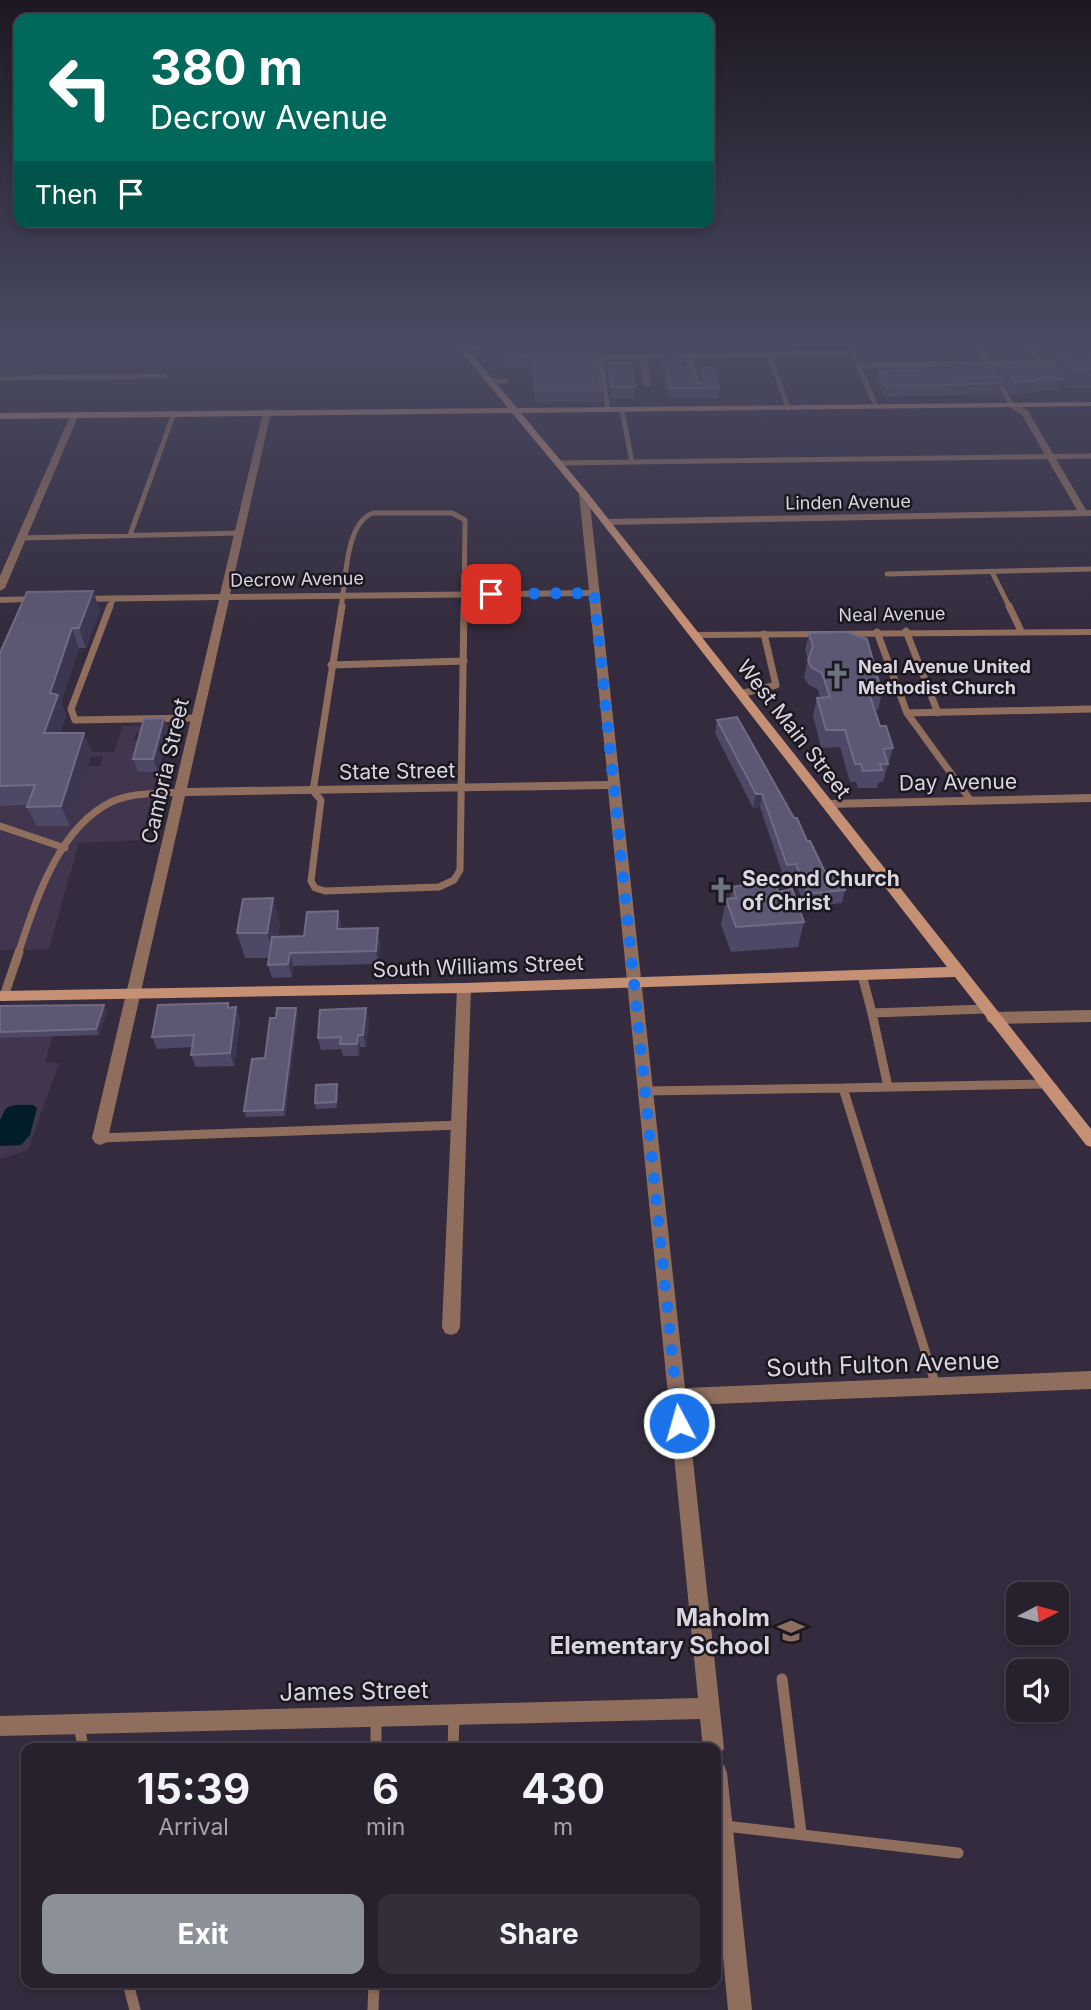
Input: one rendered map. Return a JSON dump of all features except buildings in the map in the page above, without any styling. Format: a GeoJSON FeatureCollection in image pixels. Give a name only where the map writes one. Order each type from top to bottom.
{"type":"FeatureCollection","features":[{"type":"Feature","properties":{"kind":"main road","name":"West Main Street"},"geometry":{"type":"LineString","coordinates":[[539,440],[1091,1140]]}},
{"type":"Feature","properties":{"kind":"main road","name":"South Williams Street"},"geometry":{"type":"LineString","coordinates":[[2,996],[135,996],[464,988],[957,972]]}},
{"type":"Feature","properties":{"kind":"street"},"geometry":{"type":"LineString","coordinates":[[0,588],[64,440]]}},
{"type":"Feature","properties":{"kind":"street","name":"Cambria Street"},"geometry":{"type":"LineString","coordinates":[[100,1138],[135,996],[261,440]]}},
{"type":"Feature","properties":{"kind":"street"},"geometry":{"type":"LineString","coordinates":[[1042,440],[1088,513]]}},
{"type":"Feature","properties":{"kind":"street"},"geometry":{"type":"LineString","coordinates":[[584,494],[712,1743]]}},
{"type":"Feature","properties":{"kind":"street","name":"Linden Avenue"},"geometry":{"type":"LineString","coordinates":[[606,522],[1088,513]]}},
{"type":"Feature","properties":{"kind":"street","name":"Decrow Avenue"},"geometry":{"type":"LineString","coordinates":[[63,599],[594,593]]}},
{"type":"Feature","properties":{"kind":"street"},"geometry":{"type":"LineString","coordinates":[[0,600],[51,599]]}},
{"type":"Feature","properties":{"kind":"street","name":"Neal Avenue"},"geometry":{"type":"LineString","coordinates":[[694,635],[906,631],[1091,632]]}},
{"type":"Feature","properties":{"kind":"street","name":"State Street"},"geometry":{"type":"LineString","coordinates":[[180,792],[614,786]]}},
{"type":"Feature","properties":{"kind":"street","name":"Day Avenue"},"geometry":{"type":"LineString","coordinates":[[826,804],[1091,798]]}},
{"type":"Feature","properties":{"kind":"street"},"geometry":{"type":"LineString","coordinates":[[451,1327],[464,988]]}},
{"type":"Feature","properties":{"kind":"street"},"geometry":{"type":"LineString","coordinates":[[990,1014],[1091,1016]]}},
{"type":"Feature","properties":{"kind":"street","name":"South Fulton Avenue"},"geometry":{"type":"LineString","coordinates":[[677,1397],[1091,1381]]}},
{"type":"Feature","properties":{"kind":"street","name":"James Street"},"geometry":{"type":"LineString","coordinates":[[0,1726],[709,1708]]}},
{"type":"Feature","properties":{"kind":"street"},"geometry":{"type":"LineString","coordinates":[[721,1826],[740,2010]]}},
{"type":"Feature","properties":{"kind":"lane"},"geometry":{"type":"LineString","coordinates":[[130,535],[164,440]]}},
{"type":"Feature","properties":{"kind":"lane"},"geometry":{"type":"LineString","coordinates":[[628,440],[632,462]]}},
{"type":"Feature","properties":{"kind":"lane"},"geometry":{"type":"LineString","coordinates":[[558,463],[1091,456]]}},
{"type":"Feature","properties":{"kind":"lane"},"geometry":{"type":"LineString","coordinates":[[373,513],[452,513],[460,516],[466,526],[465,594],[460,870],[454,880],[439,887],[324,891],[315,888],[311,881],[321,800],[313,791],[341,596],[345,589],[356,522],[373,513]]}},
{"type":"Feature","properties":{"kind":"lane"},"geometry":{"type":"LineString","coordinates":[[21,538],[240,533]]}},
{"type":"Feature","properties":{"kind":"lane"},"geometry":{"type":"LineString","coordinates":[[887,574],[1091,569]]}},
{"type":"Feature","properties":{"kind":"lane"},"geometry":{"type":"LineString","coordinates":[[992,572],[1021,631]]}},
{"type":"Feature","properties":{"kind":"lane"},"geometry":{"type":"LineString","coordinates":[[114,598],[101,625],[71,709],[75,720],[197,718]]}},
{"type":"Feature","properties":{"kind":"lane"},"geometry":{"type":"LineString","coordinates":[[906,631],[938,713]]}},
{"type":"Feature","properties":{"kind":"lane"},"geometry":{"type":"LineString","coordinates":[[877,632],[907,713],[971,801]]}},
{"type":"Feature","properties":{"kind":"lane"},"geometry":{"type":"LineString","coordinates":[[740,694],[775,685],[764,634]]}},
{"type":"Feature","properties":{"kind":"lane"},"geometry":{"type":"LineString","coordinates":[[331,665],[464,662]]}},
{"type":"Feature","properties":{"kind":"lane"},"geometry":{"type":"LineString","coordinates":[[907,713],[1091,709]]}},
{"type":"Feature","properties":{"kind":"lane"},"geometry":{"type":"LineString","coordinates":[[2,996],[33,915],[65,848],[94,811],[130,797],[180,792]]}},
{"type":"Feature","properties":{"kind":"lane"},"geometry":{"type":"LineString","coordinates":[[0,826],[65,848]]}},
{"type":"Feature","properties":{"kind":"lane"},"geometry":{"type":"LineString","coordinates":[[862,975],[888,1087]]}},
{"type":"Feature","properties":{"kind":"lane"},"geometry":{"type":"LineString","coordinates":[[872,1013],[990,1014]]}},
{"type":"Feature","properties":{"kind":"lane"},"geometry":{"type":"LineString","coordinates":[[645,1091],[1046,1084]]}},
{"type":"Feature","properties":{"kind":"lane"},"geometry":{"type":"LineString","coordinates":[[843,1088],[936,1385]]}},
{"type":"Feature","properties":{"kind":"lane"},"geometry":{"type":"LineString","coordinates":[[100,1138],[460,1125]]}},
{"type":"Feature","properties":{"kind":"lane"},"geometry":{"type":"LineString","coordinates":[[782,1679],[801,1833]]}},
{"type":"Feature","properties":{"kind":"lane"},"geometry":{"type":"LineString","coordinates":[[453,1743],[454,1714]]}},
{"type":"Feature","properties":{"kind":"lane"},"geometry":{"type":"LineString","coordinates":[[376,1716],[376,1743]]}},
{"type":"Feature","properties":{"kind":"lane"},"geometry":{"type":"LineString","coordinates":[[79,1724],[82,1743]]}},
{"type":"Feature","properties":{"kind":"lane"},"geometry":{"type":"LineString","coordinates":[[721,1826],[801,1833],[958,1853]]}},
{"type":"Feature","properties":{"kind":"lane"},"geometry":{"type":"LineString","coordinates":[[129,1988],[135,2010]]}},
{"type":"Feature","properties":{"kind":"lane"},"geometry":{"type":"LineString","coordinates":[[373,2010],[374,1988]]}},
{"type":"Feature","properties":{"kind":"shaded area"},"geometry":{"type":"Polygon","coordinates":[[[169,725],[168,731],[136,733],[133,740],[146,741],[138,772],[158,772],[141,840],[79,843],[49,949],[0,950],[0,806],[44,804],[70,826],[88,766],[100,766],[103,757],[91,756],[92,752],[114,752],[123,726],[169,725]]]}},
{"type":"Feature","properties":{"kind":"shaded area"},"geometry":{"type":"Polygon","coordinates":[[[53,1036],[45,1062],[59,1063],[28,1150],[0,1159],[0,1038],[53,1036]]]}},
{"type":"Feature","properties":{"kind":"water"},"geometry":{"type":"Polygon","coordinates":[[[33,1105],[37,1108],[30,1135],[21,1145],[0,1146],[0,1120],[6,1108],[33,1105]]]}},
{"type":"Feature","properties":{"kind":"place","name":"Neal Avenue United Methodist Church"},"geometry":{"type":"Point","coordinates":[837,676]}},
{"type":"Feature","properties":{"kind":"place","name":"Second Church of Christ"},"geometry":{"type":"Point","coordinates":[721,890]}},
{"type":"Feature","properties":{"kind":"place","name":"Maholm Elementary School"},"geometry":{"type":"Point","coordinates":[791,1631]}},
{"type":"Feature","properties":{"kind":"route"},"geometry":{"type":"LineString","coordinates":[[491,594],[594,593],[679,1423]]}}]}
